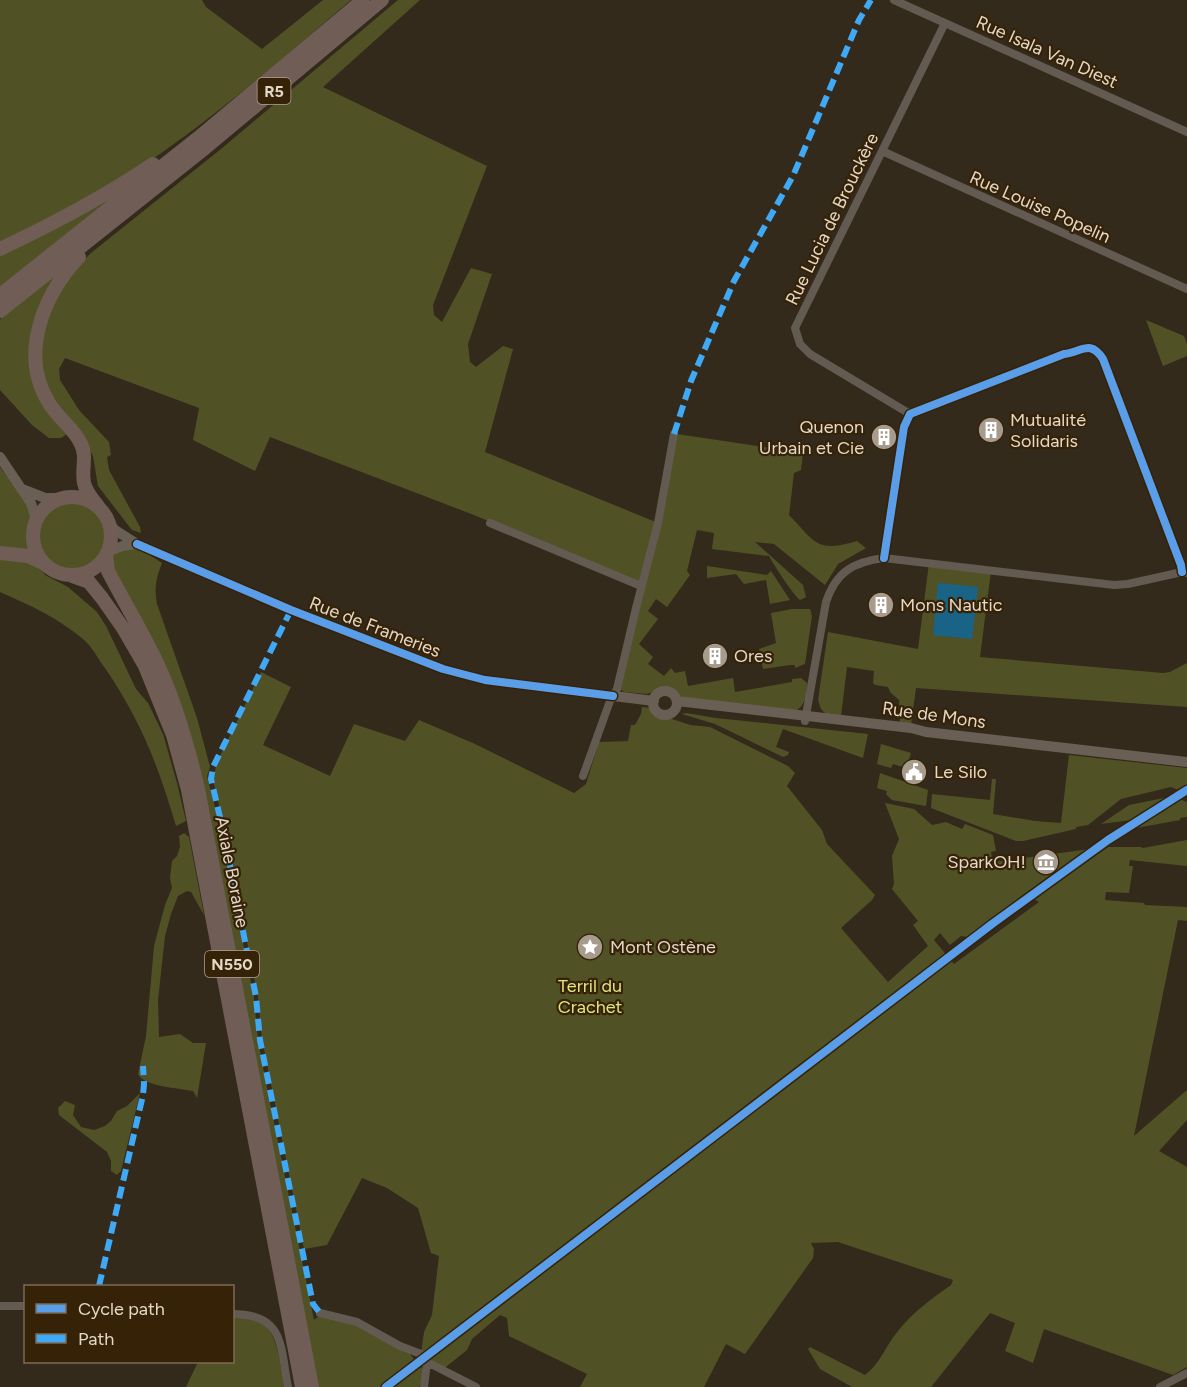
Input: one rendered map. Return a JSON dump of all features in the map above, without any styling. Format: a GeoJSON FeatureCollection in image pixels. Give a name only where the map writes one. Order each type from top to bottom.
{"type":"FeatureCollection","features":[{"type":"Feature","properties":{"kind":"highway","name":"R5"},"geometry":{"type":"LineString","coordinates":[[0,296],[198,138],[363,0]]}},
{"type":"Feature","properties":{"kind":"highway","name":"R5"},"geometry":{"type":"LineString","coordinates":[[0,311],[266,98],[382,0]]}},
{"type":"Feature","properties":{"kind":"highway"},"geometry":{"type":"LineString","coordinates":[[0,249],[63,218],[127,181],[184,143],[198,138]]}},
{"type":"Feature","properties":{"kind":"highway"},"geometry":{"type":"LineString","coordinates":[[0,553],[28,556],[57,572],[72,576],[95,568],[107,554],[111,537],[108,521],[87,491],[84,482],[85,459],[80,441],[47,401],[36,365],[36,348],[42,316],[57,284],[96,235]]}},
{"type":"Feature","properties":{"kind":"highway"},"geometry":{"type":"LineString","coordinates":[[44,563],[33,543],[33,535],[36,520],[44,508],[63,498],[81,498],[98,506]]}},
{"type":"Feature","properties":{"kind":"highway","name":"Axiale Boraine"},"geometry":{"type":"LineString","coordinates":[[107,554],[108,571],[159,666],[189,750],[312,1387]]}},
{"type":"Feature","properties":{"kind":"highway","name":"Axiale Boraine"},"geometry":{"type":"LineString","coordinates":[[72,576],[89,582],[123,628],[158,694],[177,748],[188,790],[302,1387]]}},
{"type":"Feature","properties":{"kind":"main road"},"geometry":{"type":"LineString","coordinates":[[0,458],[31,503],[36,520]]}},
{"type":"Feature","properties":{"kind":"main road"},"geometry":{"type":"LineString","coordinates":[[22,489],[45,498],[63,498]]}},
{"type":"Feature","properties":{"kind":"main road","name":"Rue de Frameries"},"geometry":{"type":"LineString","coordinates":[[108,521],[115,530],[137,544],[281,606],[445,670],[485,680],[613,696]]}},
{"type":"Feature","properties":{"kind":"main road"},"geometry":{"type":"LineString","coordinates":[[107,554],[122,546],[137,544]]}},
{"type":"Feature","properties":{"kind":"main road"},"geometry":{"type":"LineString","coordinates":[[664,691],[672,692],[677,705],[669,714],[661,714],[655,708],[654,700],[656,695],[664,691]]}},
{"type":"Feature","properties":{"kind":"main road"},"geometry":{"type":"LineString","coordinates":[[613,696],[654,700]]}},
{"type":"Feature","properties":{"kind":"main road","name":"Rue de Mons"},"geometry":{"type":"LineString","coordinates":[[677,705],[917,730],[1187,762]]}},
{"type":"Feature","properties":{"kind":"street","name":"Rue Isala Van Diest"},"geometry":{"type":"LineString","coordinates":[[894,0],[1187,132]]}},
{"type":"Feature","properties":{"kind":"street","name":"Rue Lucia de Brouckère"},"geometry":{"type":"LineString","coordinates":[[910,414],[810,354],[800,344],[795,328],[945,23]]}},
{"type":"Feature","properties":{"kind":"street","name":"Rue Louise Popelin"},"geometry":{"type":"LineString","coordinates":[[882,151],[1187,289]]}},
{"type":"Feature","properties":{"kind":"street"},"geometry":{"type":"LineString","coordinates":[[805,718],[824,611],[830,590],[838,577],[848,569],[884,558],[1114,585],[1184,572],[1103,359],[1095,349],[1083,348],[910,414],[904,427],[884,558]]}},
{"type":"Feature","properties":{"kind":"street"},"geometry":{"type":"LineString","coordinates":[[583,776],[617,689],[658,523],[674,434]]}},
{"type":"Feature","properties":{"kind":"street"},"geometry":{"type":"LineString","coordinates":[[490,523],[641,586]]}},
{"type":"Feature","properties":{"kind":"street"},"geometry":{"type":"LineString","coordinates":[[0,1306],[24,1306]]}},
{"type":"Feature","properties":{"kind":"street"},"geometry":{"type":"LineString","coordinates":[[320,1313],[357,1323],[414,1353],[421,1354],[427,1362],[476,1387]]}},
{"type":"Feature","properties":{"kind":"street"},"geometry":{"type":"LineString","coordinates":[[234,1314],[260,1317],[274,1329],[281,1345],[288,1387]]}},
{"type":"Feature","properties":{"kind":"street"},"geometry":{"type":"LineString","coordinates":[[424,1387],[427,1362]]}},
{"type":"Feature","properties":{"kind":"street"},"geometry":{"type":"LineString","coordinates":[[1160,1387],[1187,1373]]}},
{"type":"Feature","properties":{"kind":"green space"},"geometry":{"type":"Polygon","coordinates":[[[0,0],[202,0],[206,7],[262,49],[323,0],[351,0],[230,102],[167,149],[89,199],[0,245],[0,0]]]}},
{"type":"Feature","properties":{"kind":"green space"},"geometry":{"type":"Polygon","coordinates":[[[398,0],[420,0],[323,87],[487,166],[433,305],[434,315],[442,322],[471,268],[492,274],[468,344],[470,362],[476,367],[503,346],[513,349],[485,452],[658,523],[641,586],[474,515],[270,437],[255,471],[193,440],[199,408],[65,358],[59,369],[60,380],[79,410],[109,442],[111,455],[107,457],[109,470],[140,527],[141,533],[132,530],[98,486],[93,456],[80,433],[68,421],[50,394],[44,375],[41,350],[48,313],[73,271],[91,253],[221,149],[398,0]]]}},
{"type":"Feature","properties":{"kind":"green space"},"geometry":{"type":"Polygon","coordinates":[[[132,183],[0,286],[0,252],[132,183]]]}},
{"type":"Feature","properties":{"kind":"green space"},"geometry":{"type":"Polygon","coordinates":[[[56,273],[59,275],[33,355],[67,434],[61,438],[49,438],[32,425],[0,390],[0,320],[4,314],[56,273]]]}},
{"type":"Feature","properties":{"kind":"green space"},"geometry":{"type":"Polygon","coordinates":[[[1146,320],[1184,336],[1187,356],[1163,366],[1146,320]]]}},
{"type":"Feature","properties":{"kind":"green space"},"geometry":{"type":"Polygon","coordinates":[[[677,434],[803,453],[801,470],[794,473],[789,515],[805,533],[818,543],[833,546],[857,541],[866,548],[838,564],[825,585],[774,544],[755,542],[803,585],[806,597],[800,600],[769,556],[712,549],[714,533],[697,530],[687,571],[690,575],[667,607],[656,599],[648,611],[658,619],[639,644],[653,657],[648,664],[664,676],[671,668],[675,673],[685,671],[688,686],[733,678],[735,692],[792,682],[792,679],[801,678],[807,683],[806,695],[804,702],[796,711],[682,697],[668,687],[647,694],[624,692],[620,689],[660,524],[677,434]]]}},
{"type":"Feature","properties":{"kind":"green space"},"geometry":{"type":"Polygon","coordinates":[[[0,467],[31,508],[29,534],[32,552],[0,548],[0,467]]]}},
{"type":"Feature","properties":{"kind":"green space"},"geometry":{"type":"Polygon","coordinates":[[[71,501],[84,504],[95,511],[102,522],[105,535],[102,548],[95,559],[84,566],[71,569],[58,566],[47,559],[40,548],[37,535],[40,522],[47,511],[58,504],[71,501]]]}},
{"type":"Feature","properties":{"kind":"green space"},"geometry":{"type":"Polygon","coordinates":[[[132,547],[142,550],[162,563],[156,583],[157,604],[197,718],[210,767],[207,776],[221,831],[254,998],[258,1040],[314,1320],[319,1316],[347,1319],[409,1353],[422,1369],[422,1380],[419,1387],[312,1387],[198,789],[112,564],[113,556],[118,551],[132,547]]]}},
{"type":"Feature","properties":{"kind":"green space"},"geometry":{"type":"Polygon","coordinates":[[[0,558],[25,560],[40,568],[45,575],[68,587],[97,612],[136,689],[148,703],[163,734],[186,821],[176,826],[155,763],[139,725],[92,649],[83,639],[54,618],[0,592],[0,558]]]}},
{"type":"Feature","properties":{"kind":"green space"},"geometry":{"type":"Polygon","coordinates":[[[929,563],[991,571],[980,657],[1163,673],[1187,663],[1187,707],[916,688],[911,725],[900,723],[899,700],[888,687],[873,683],[874,671],[847,667],[841,716],[826,714],[821,709],[818,700],[828,632],[918,649],[929,563]]]}},
{"type":"Feature","properties":{"kind":"green space"},"geometry":{"type":"Polygon","coordinates":[[[707,566],[767,575],[771,571],[790,600],[770,604],[766,580],[744,584],[736,574],[707,578],[707,566]]]}},
{"type":"Feature","properties":{"kind":"green space"},"geometry":{"type":"Polygon","coordinates":[[[792,609],[810,609],[812,616],[805,664],[795,668],[795,665],[790,665],[763,669],[759,649],[776,643],[771,613],[792,609]]]}},
{"type":"Feature","properties":{"kind":"green space","name":"Terril du Crachet"},"geometry":{"type":"Polygon","coordinates":[[[261,672],[291,687],[263,745],[330,776],[354,724],[405,741],[419,720],[475,744],[574,793],[586,784],[599,742],[628,741],[631,725],[635,725],[642,707],[651,708],[657,716],[663,719],[710,727],[788,766],[795,773],[787,786],[822,830],[827,844],[875,895],[841,928],[888,982],[928,946],[913,925],[918,921],[892,889],[894,884],[892,856],[899,839],[885,803],[914,809],[932,825],[946,822],[962,829],[965,824],[993,835],[996,851],[991,852],[993,862],[1090,849],[968,937],[961,936],[950,945],[940,933],[934,940],[954,964],[1039,902],[1034,899],[1108,847],[1143,848],[1187,840],[1187,866],[1130,860],[1129,866],[1133,866],[1129,893],[1106,892],[1105,900],[1187,907],[1187,921],[1178,920],[1134,1136],[1187,1090],[1187,1120],[1159,1151],[1187,1167],[1187,1367],[1173,1375],[1044,1329],[1033,1363],[1005,1351],[1015,1323],[990,1313],[931,1387],[852,1387],[820,1369],[808,1349],[810,1347],[865,1375],[875,1365],[904,1324],[951,1285],[953,1280],[838,1242],[811,1243],[814,1249],[813,1258],[745,1354],[726,1344],[704,1387],[580,1387],[587,1374],[509,1336],[507,1318],[500,1315],[472,1339],[467,1350],[442,1370],[421,1354],[424,1332],[432,1315],[439,1256],[431,1253],[418,1208],[387,1188],[362,1178],[327,1245],[304,1249],[262,1039],[258,997],[213,780],[217,762],[261,672]]]}},
{"type":"Feature","properties":{"kind":"green space"},"geometry":{"type":"Polygon","coordinates":[[[682,714],[868,734],[863,758],[783,729],[776,747],[789,752],[783,757],[715,724],[682,714]]]}},
{"type":"Feature","properties":{"kind":"green space"},"geometry":{"type":"Polygon","coordinates":[[[881,744],[911,753],[906,768],[893,764],[891,768],[877,764],[881,744]]]}},
{"type":"Feature","properties":{"kind":"green space"},"geometry":{"type":"Polygon","coordinates":[[[1069,755],[1187,768],[1187,787],[1181,791],[1171,787],[1121,799],[1088,825],[1023,841],[1016,841],[931,808],[932,794],[990,800],[992,779],[996,779],[993,814],[1061,823],[1069,755]]]}},
{"type":"Feature","properties":{"kind":"green space"},"geometry":{"type":"Polygon","coordinates":[[[880,773],[928,790],[926,806],[892,800],[886,794],[887,791],[877,788],[880,773]]]}},
{"type":"Feature","properties":{"kind":"green space"},"geometry":{"type":"Polygon","coordinates":[[[1164,798],[1131,820],[1101,824],[1129,805],[1164,798]]]}},
{"type":"Feature","properties":{"kind":"green space"},"geometry":{"type":"Polygon","coordinates":[[[1179,799],[1187,802],[1187,817],[1136,828],[1179,799]]]}},
{"type":"Feature","properties":{"kind":"green space"},"geometry":{"type":"Polygon","coordinates":[[[184,833],[189,837],[204,915],[191,892],[187,891],[178,896],[165,936],[158,1000],[159,1037],[180,1034],[193,1043],[206,1043],[197,1098],[193,1091],[147,1082],[138,1074],[146,1036],[154,946],[172,888],[170,878],[172,861],[177,856],[180,847],[179,836],[184,833]]]}},
{"type":"Feature","properties":{"kind":"green space"},"geometry":{"type":"Polygon","coordinates":[[[140,1093],[121,1171],[117,1175],[111,1171],[111,1161],[107,1152],[59,1115],[58,1108],[65,1101],[75,1105],[73,1115],[81,1127],[94,1130],[105,1126],[117,1111],[127,1106],[140,1093]]]}},
{"type":"Feature","properties":{"kind":"green space"},"geometry":{"type":"Polygon","coordinates":[[[234,1316],[252,1317],[261,1321],[268,1328],[277,1347],[284,1387],[186,1387],[198,1363],[234,1363],[234,1316]]]}},
{"type":"Feature","properties":{"kind":"water"},"geometry":{"type":"Polygon","coordinates":[[[938,583],[978,587],[972,639],[933,635],[938,583]]]}},
{"type":"Feature","properties":{"kind":"marked path"},"geometry":{"type":"LineString","coordinates":[[674,434],[691,381],[734,281],[793,176],[859,20],[871,0]]}},
{"type":"Feature","properties":{"kind":"marked path"},"geometry":{"type":"LineString","coordinates":[[291,610],[213,767],[211,779],[256,997],[260,1040],[313,1304],[320,1313]]}},
{"type":"Feature","properties":{"kind":"marked path"},"geometry":{"type":"LineString","coordinates":[[99,1285],[143,1095],[143,1066]]}},
{"type":"Feature","properties":{"kind":"cycle path"},"geometry":{"type":"LineString","coordinates":[[884,558],[904,427],[910,414],[1064,354],[1090,348],[1103,359],[1182,572]]}},
{"type":"Feature","properties":{"kind":"cycle path"},"geometry":{"type":"LineString","coordinates":[[137,544],[291,610],[443,669],[485,680],[613,696]]}},
{"type":"Feature","properties":{"kind":"cycle path"},"geometry":{"type":"LineString","coordinates":[[386,1387],[992,924],[1108,840],[1187,790]]}},
{"type":"Feature","properties":{"kind":"place","name":"Mutualité Solidaris"},"geometry":{"type":"Point","coordinates":[991,430]}},
{"type":"Feature","properties":{"kind":"place","name":"Quenon Urbain et Cie"},"geometry":{"type":"Point","coordinates":[884,437]}},
{"type":"Feature","properties":{"kind":"place","name":"Mons Nautic"},"geometry":{"type":"Point","coordinates":[881,605]}},
{"type":"Feature","properties":{"kind":"place","name":"Ores"},"geometry":{"type":"Point","coordinates":[715,656]}},
{"type":"Feature","properties":{"kind":"place","name":"Le Silo"},"geometry":{"type":"Point","coordinates":[914,772]}},
{"type":"Feature","properties":{"kind":"place","name":"SparkOH!"},"geometry":{"type":"Point","coordinates":[1046,862]}},
{"type":"Feature","properties":{"kind":"place","name":"Mont Ostène"},"geometry":{"type":"Point","coordinates":[590,947]}}]}
